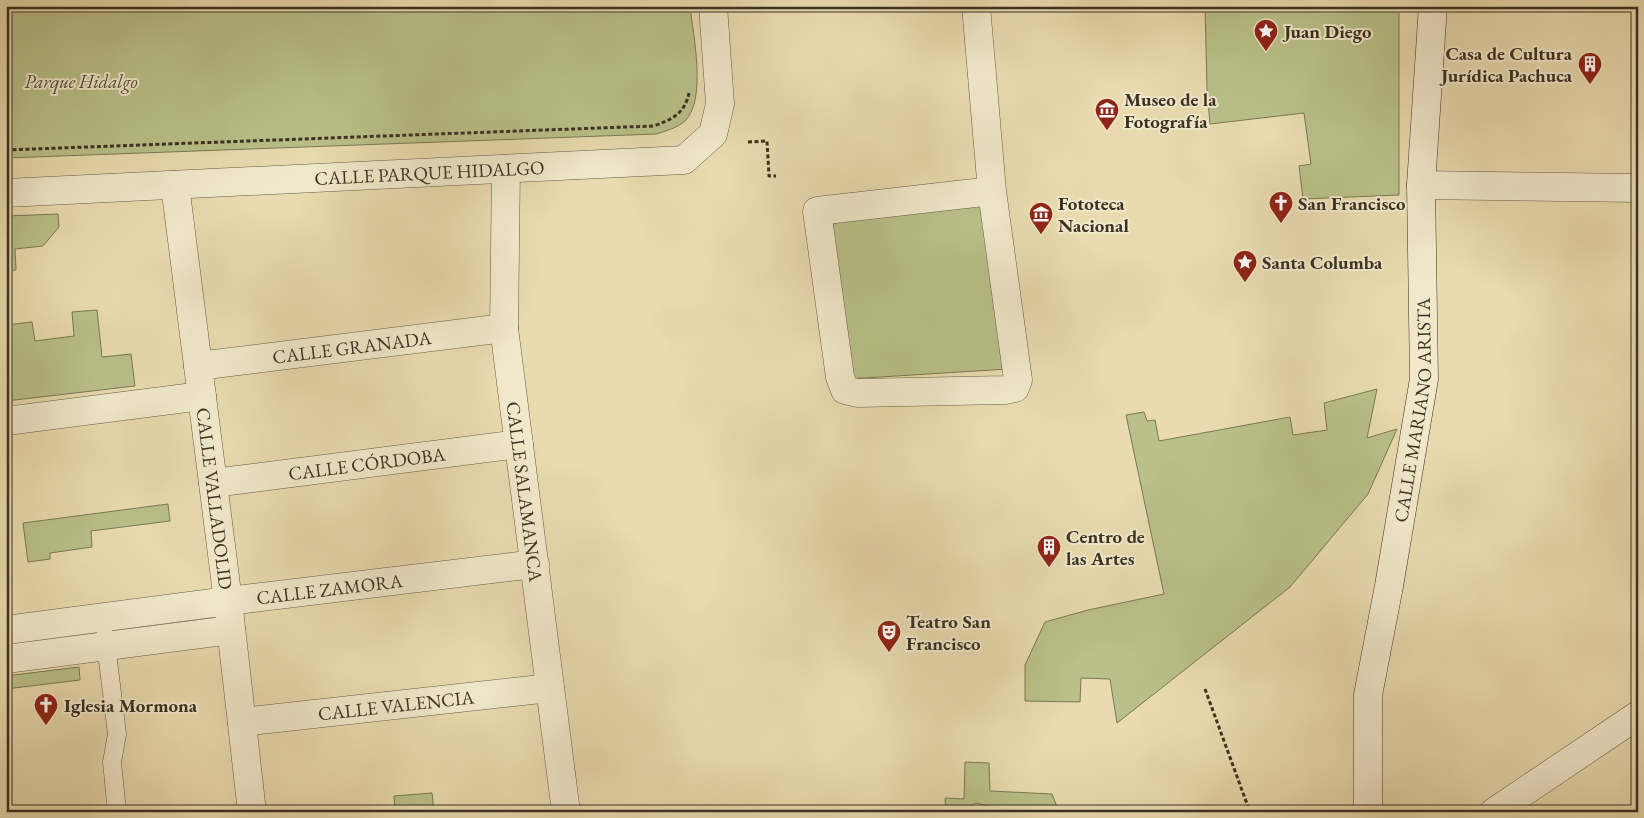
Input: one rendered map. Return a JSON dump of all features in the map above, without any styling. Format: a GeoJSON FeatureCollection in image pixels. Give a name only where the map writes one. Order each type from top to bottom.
{"type":"FeatureCollection","features":[{"type":"Feature","properties":{"kind":"street","name":"CALLE PARQUE HIDALGO"},"geometry":{"type":"LineString","coordinates":[[6,193],[684,160],[713,134],[720,104],[713,6]]}},
{"type":"Feature","properties":{"kind":"street"},"geometry":{"type":"LineString","coordinates":[[976,6],[992,191],[1018,380],[1015,388],[1005,390],[857,392],[845,390],[840,378],[818,211],[992,191]]}},
{"type":"Feature","properties":{"kind":"street","name":"CALLE MARIANO ARISTA"},"geometry":{"type":"LineString","coordinates":[[1368,812],[1368,695],[1390,586],[1424,379],[1422,185],[1433,6]]}},
{"type":"Feature","properties":{"kind":"street","name":"CALLE SALAMANCA"},"geometry":{"type":"LineString","coordinates":[[506,169],[504,328],[566,812]]}},
{"type":"Feature","properties":{"kind":"street","name":"CALLE VALLADOLID"},"geometry":{"type":"LineString","coordinates":[[175,185],[228,601],[252,812]]}},
{"type":"Feature","properties":{"kind":"street"},"geometry":{"type":"LineString","coordinates":[[1422,185],[1638,188]]}},
{"type":"Feature","properties":{"kind":"street","name":"CALLE GRANADA"},"geometry":{"type":"LineString","coordinates":[[198,366],[504,328]]}},
{"type":"Feature","properties":{"kind":"street"},"geometry":{"type":"LineString","coordinates":[[6,421],[202,396]]}},
{"type":"Feature","properties":{"kind":"street","name":"CALLE CÓRDOBA"},"geometry":{"type":"LineString","coordinates":[[213,483],[520,444]]}},
{"type":"Feature","properties":{"kind":"street","name":"CALLE ZAMORA"},"geometry":{"type":"LineString","coordinates":[[6,630],[534,564]]}},
{"type":"Feature","properties":{"kind":"street"},"geometry":{"type":"LineString","coordinates":[[6,659],[231,630]]}},
{"type":"Feature","properties":{"kind":"street","name":"CALLE VALENCIA"},"geometry":{"type":"LineString","coordinates":[[242,722],[550,688]]}},
{"type":"Feature","properties":{"kind":"street"},"geometry":{"type":"LineString","coordinates":[[1494,812],[1638,715]]}},
{"type":"Feature","properties":{"kind":"lane"},"geometry":{"type":"LineString","coordinates":[[102,618],[117,734],[112,762],[118,812]]}},
{"type":"Feature","properties":{"kind":"path"},"geometry":{"type":"LineString","coordinates":[[6,150],[653,126],[668,121],[680,113],[687,103],[690,90]]}},
{"type":"Feature","properties":{"kind":"path"},"geometry":{"type":"LineString","coordinates":[[748,142],[767,141],[769,176],[776,176]]}},
{"type":"Feature","properties":{"kind":"path"},"geometry":{"type":"LineString","coordinates":[[1205,689],[1250,812]]}},
{"type":"Feature","properties":{"kind":"green space","name":"Parque Hidalgo"},"geometry":{"type":"Polygon","coordinates":[[[6,6],[690,6],[696,49],[697,83],[692,111],[685,121],[656,134],[6,158],[6,6]]]}},
{"type":"Feature","properties":{"kind":"green space"},"geometry":{"type":"Polygon","coordinates":[[[1205,6],[1399,6],[1399,195],[1303,199],[1299,166],[1311,164],[1304,113],[1210,124],[1207,89],[1205,6]]]}},
{"type":"Feature","properties":{"kind":"green space"},"geometry":{"type":"Polygon","coordinates":[[[986,200],[1008,369],[848,379],[827,218],[986,200]]]}},
{"type":"Feature","properties":{"kind":"green space"},"geometry":{"type":"Polygon","coordinates":[[[58,214],[59,227],[43,246],[15,249],[16,270],[6,271],[6,216],[58,214]]]}},
{"type":"Feature","properties":{"kind":"green space"},"geometry":{"type":"Polygon","coordinates":[[[97,310],[102,357],[131,354],[135,386],[6,401],[6,325],[32,322],[35,341],[74,336],[72,312],[97,310]]]}},
{"type":"Feature","properties":{"kind":"green space"},"geometry":{"type":"Polygon","coordinates":[[[1377,389],[1367,438],[1397,429],[1368,494],[1290,587],[1117,723],[1110,679],[1081,678],[1080,702],[1025,701],[1025,665],[1045,622],[1088,610],[1164,594],[1126,415],[1144,412],[1147,421],[1155,420],[1159,441],[1290,417],[1293,435],[1327,430],[1324,403],[1377,389]]]}},
{"type":"Feature","properties":{"kind":"green space"},"geometry":{"type":"Polygon","coordinates":[[[168,504],[170,521],[91,531],[92,547],[50,553],[50,559],[28,562],[23,523],[168,504]]]}},
{"type":"Feature","properties":{"kind":"green space"},"geometry":{"type":"Polygon","coordinates":[[[79,667],[80,680],[6,689],[6,676],[79,667]]]}},
{"type":"Feature","properties":{"kind":"green space"},"geometry":{"type":"Polygon","coordinates":[[[965,762],[989,763],[990,791],[1052,794],[1059,812],[992,812],[988,806],[976,803],[963,812],[946,812],[945,798],[964,799],[965,762]]]}},
{"type":"Feature","properties":{"kind":"green space"},"geometry":{"type":"Polygon","coordinates":[[[432,793],[434,812],[395,812],[394,796],[432,793]]]}},
{"type":"Feature","properties":{"kind":"place","name":"Juan Diego"},"geometry":{"type":"Point","coordinates":[1266,52]}},
{"type":"Feature","properties":{"kind":"place","name":"Casa de Cultura Jurídica Pachuca"},"geometry":{"type":"Point","coordinates":[1590,85]}},
{"type":"Feature","properties":{"kind":"place","name":"Museo de la Fotografía"},"geometry":{"type":"Point","coordinates":[1107,131]}},
{"type":"Feature","properties":{"kind":"place","name":"San Francisco"},"geometry":{"type":"Point","coordinates":[1281,224]}},
{"type":"Feature","properties":{"kind":"place","name":"Fototeca Nacional"},"geometry":{"type":"Point","coordinates":[1041,235]}},
{"type":"Feature","properties":{"kind":"place","name":"Santa Columba"},"geometry":{"type":"Point","coordinates":[1245,283]}},
{"type":"Feature","properties":{"kind":"place","name":"Centro de las Artes"},"geometry":{"type":"Point","coordinates":[1049,568]}},
{"type":"Feature","properties":{"kind":"place","name":"Teatro San Francisco"},"geometry":{"type":"Point","coordinates":[889,653]}},
{"type":"Feature","properties":{"kind":"place","name":"Iglesia Mormona"},"geometry":{"type":"Point","coordinates":[46,726]}}]}
